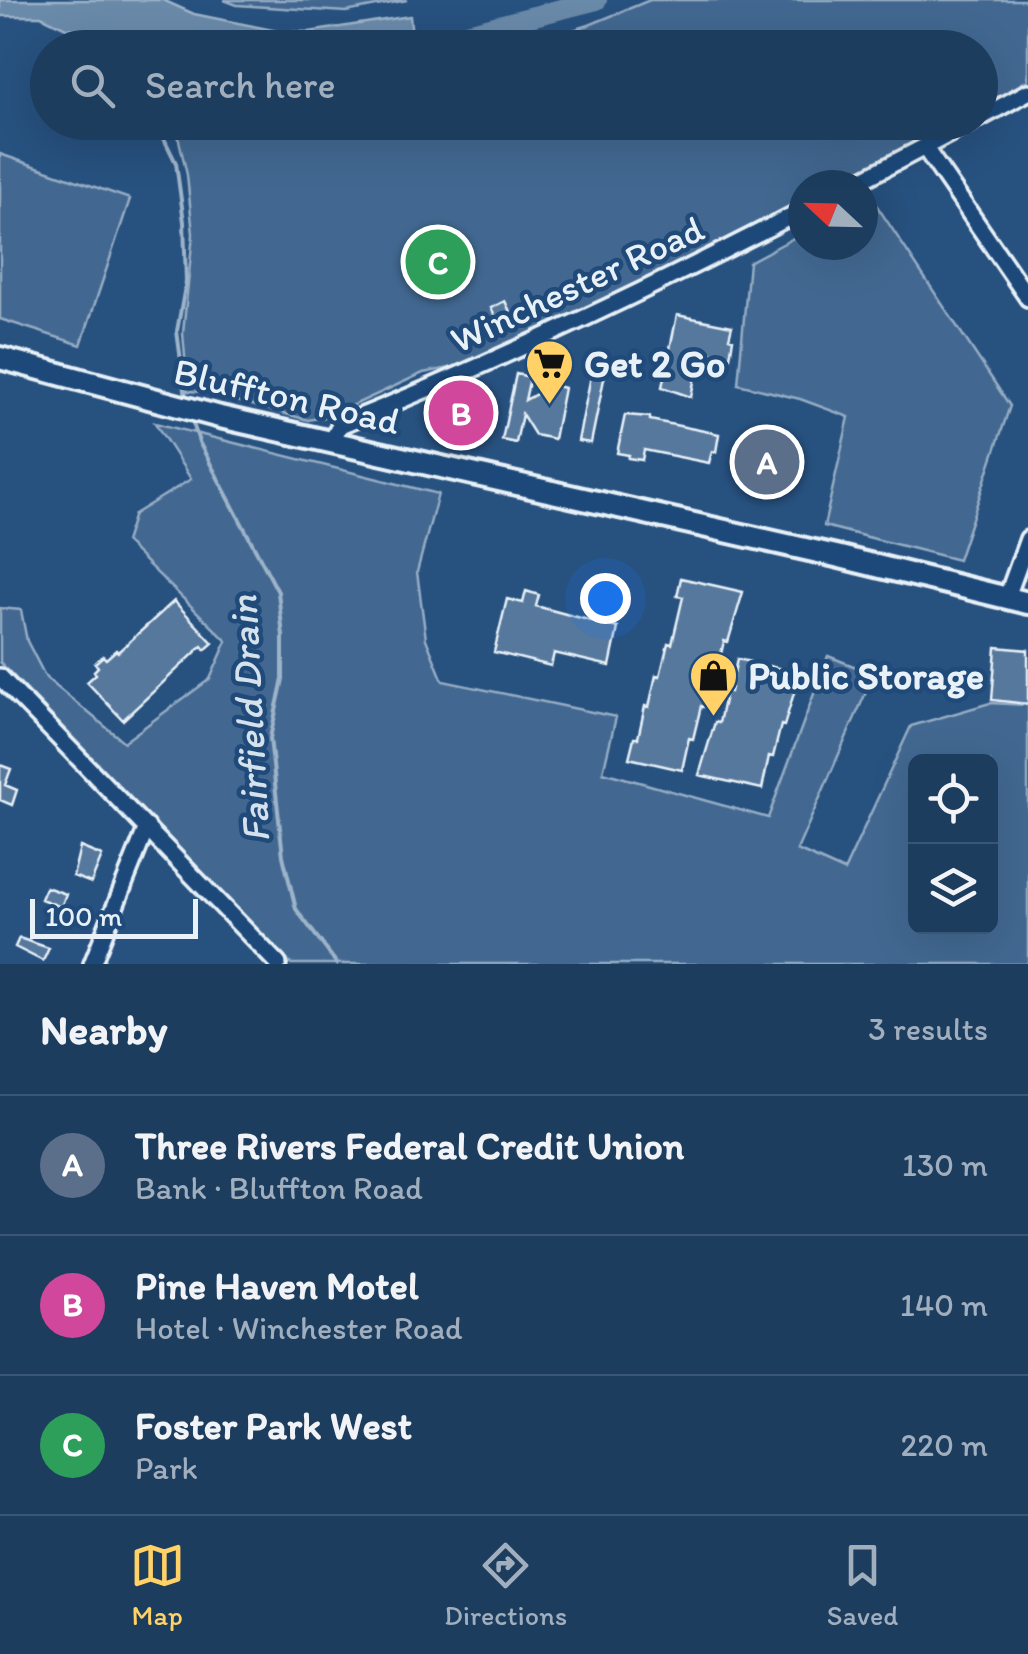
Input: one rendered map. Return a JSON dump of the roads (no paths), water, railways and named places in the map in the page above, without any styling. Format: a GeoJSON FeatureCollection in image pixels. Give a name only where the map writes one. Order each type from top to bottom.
{"type":"FeatureCollection","features":[{"type":"Feature","properties":{"kind":"main road","name":"Bluffton Road"},"geometry":{"type":"LineString","coordinates":[[0,358],[220,417],[1028,603]]}},
{"type":"Feature","properties":{"kind":"street"},"geometry":{"type":"LineString","coordinates":[[998,108],[1028,92]]}},
{"type":"Feature","properties":{"kind":"street"},"geometry":{"type":"LineString","coordinates":[[878,172],[939,140]]}},
{"type":"Feature","properties":{"kind":"street"},"geometry":{"type":"LineString","coordinates":[[925,148],[1028,298]]}},
{"type":"Feature","properties":{"kind":"street","name":"Winchester Road"},"geometry":{"type":"LineString","coordinates":[[331,443],[340,425],[581,322],[788,218]]}},
{"type":"Feature","properties":{"kind":"street"},"geometry":{"type":"LineString","coordinates":[[1007,597],[1028,539]]}},
{"type":"Feature","properties":{"kind":"street"},"geometry":{"type":"LineString","coordinates":[[0,677],[278,964]]}},
{"type":"Feature","properties":{"kind":"street"},"geometry":{"type":"LineString","coordinates":[[92,964],[147,827]]}},
{"type":"Feature","properties":{"kind":"waterway"},"geometry":{"type":"LineString","coordinates":[[479,30],[597,0]]}},
{"type":"Feature","properties":{"kind":"waterway","name":"Fairfield Drain"},"geometry":{"type":"LineString","coordinates":[[165,140],[176,163],[184,222],[186,281],[177,331],[186,398]]}},
{"type":"Feature","properties":{"kind":"waterway","name":"Fairfield Drain"},"geometry":{"type":"LineString","coordinates":[[191,417],[199,442],[278,592],[283,679],[270,738],[283,856],[296,909],[337,964]]}},
{"type":"Feature","properties":{"kind":"place","name":"Foster Park West"},"geometry":{"type":"Point","coordinates":[438,262]}},
{"type":"Feature","properties":{"kind":"place","name":"Get 2 Go"},"geometry":{"type":"Point","coordinates":[549,406]}},
{"type":"Feature","properties":{"kind":"place","name":"Pine Haven Motel"},"geometry":{"type":"Point","coordinates":[461,413]}},
{"type":"Feature","properties":{"kind":"place","name":"Three Rivers Federal Credit Union"},"geometry":{"type":"Point","coordinates":[767,462]}},
{"type":"Feature","properties":{"kind":"place","name":"Public Storage"},"geometry":{"type":"Point","coordinates":[713,718]}}]}
